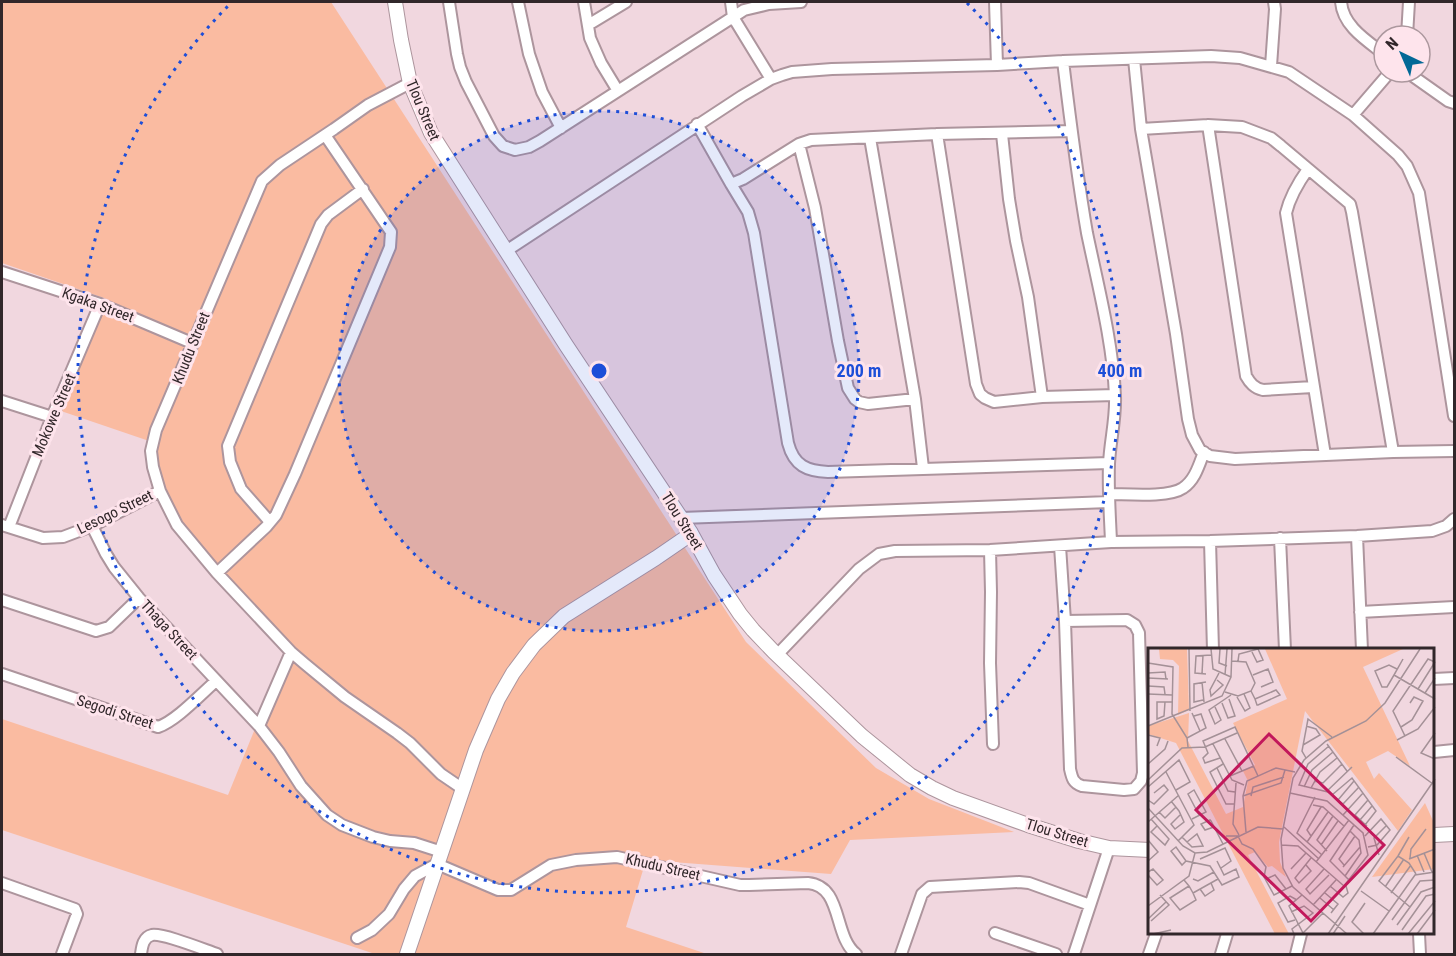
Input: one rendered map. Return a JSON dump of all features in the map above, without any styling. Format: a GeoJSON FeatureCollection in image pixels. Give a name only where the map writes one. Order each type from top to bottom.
{"type":"FeatureCollection","features":[{"type":"Feature","properties":{"kind":"street","name":"Tlou Street"},"geometry":{"type":"LineString","coordinates":[[395,2],[410,83],[431,133],[566,345],[681,518],[714,575],[753,630],[862,736],[910,775],[932,788],[953,798],[1079,841],[1108,848],[1148,850]]}},
{"type":"Feature","properties":{"kind":"street"},"geometry":{"type":"LineString","coordinates":[[449,2],[460,67],[500,143],[515,150],[534,144],[561,128],[749,8],[769,3],[799,2]]}},
{"type":"Feature","properties":{"kind":"street"},"geometry":{"type":"LineString","coordinates":[[519,2],[529,54],[542,92],[561,128]]}},
{"type":"Feature","properties":{"kind":"street"},"geometry":{"type":"LineString","coordinates":[[584,2],[590,38],[618,91]]}},
{"type":"Feature","properties":{"kind":"street"},"geometry":{"type":"LineString","coordinates":[[588,25],[626,2]]}},
{"type":"Feature","properties":{"kind":"street"},"geometry":{"type":"LineString","coordinates":[[731,2],[733,17],[739,30],[771,79]]}},
{"type":"Feature","properties":{"kind":"street"},"geometry":{"type":"LineString","coordinates":[[995,2],[997,65]]}},
{"type":"Feature","properties":{"kind":"street"},"geometry":{"type":"LineString","coordinates":[[1271,66],[1274,2]]}},
{"type":"Feature","properties":{"kind":"street"},"geometry":{"type":"LineString","coordinates":[[1341,2],[1343,12],[1351,26],[1372,44]]}},
{"type":"Feature","properties":{"kind":"street"},"geometry":{"type":"LineString","coordinates":[[1408,24],[1409,2]]}},
{"type":"Feature","properties":{"kind":"street"},"geometry":{"type":"LineString","coordinates":[[507,251],[697,124],[771,79],[792,72],[1063,61],[1240,58],[1289,72],[1353,115],[1398,154],[1407,166],[1419,193],[1455,416]]}},
{"type":"Feature","properties":{"kind":"street"},"geometry":{"type":"LineString","coordinates":[[1134,59],[1141,129],[1176,333],[1188,419],[1197,445],[1204,452],[1216,458],[1235,459],[1455,451]]}},
{"type":"Feature","properties":{"kind":"street"},"geometry":{"type":"LineString","coordinates":[[1063,61],[1071,131],[1109,347],[1115,395],[1109,463],[1111,542]]}},
{"type":"Feature","properties":{"kind":"street","name":"Khudu Street"},"geometry":{"type":"LineString","coordinates":[[410,83],[368,105],[280,165],[262,181],[156,430],[152,444],[153,467],[160,490],[177,525],[217,573],[291,652],[345,697],[410,742],[441,774],[463,789]]}},
{"type":"Feature","properties":{"kind":"street"},"geometry":{"type":"LineString","coordinates":[[1353,115],[1380,84]]}},
{"type":"Feature","properties":{"kind":"street"},"geometry":{"type":"LineString","coordinates":[[1424,84],[1448,101],[1455,103]]}},
{"type":"Feature","properties":{"kind":"street"},"geometry":{"type":"LineString","coordinates":[[697,124],[748,212],[754,233],[791,454],[806,469],[816,472],[1109,463]]}},
{"type":"Feature","properties":{"kind":"street"},"geometry":{"type":"LineString","coordinates":[[1141,129],[1208,125],[1242,127],[1255,131],[1271,138],[1350,204],[1393,452]]}},
{"type":"Feature","properties":{"kind":"street"},"geometry":{"type":"LineString","coordinates":[[1208,125],[1246,376],[1250,383],[1263,390],[1313,387]]}},
{"type":"Feature","properties":{"kind":"street"},"geometry":{"type":"LineString","coordinates":[[731,184],[799,144],[822,138],[1071,131]]}},
{"type":"Feature","properties":{"kind":"street"},"geometry":{"type":"LineString","coordinates":[[938,134],[976,384],[980,393],[994,402],[1042,397],[1115,395]]}},
{"type":"Feature","properties":{"kind":"street"},"geometry":{"type":"LineString","coordinates":[[1002,134],[1009,199],[1028,297],[1042,397]]}},
{"type":"Feature","properties":{"kind":"street"},"geometry":{"type":"LineString","coordinates":[[217,573],[276,514],[390,247],[391,232],[325,135]]}},
{"type":"Feature","properties":{"kind":"street"},"geometry":{"type":"LineString","coordinates":[[870,138],[915,399],[923,468]]}},
{"type":"Feature","properties":{"kind":"street"},"geometry":{"type":"LineString","coordinates":[[799,144],[815,208],[848,388],[855,399],[863,404],[915,399]]}},
{"type":"Feature","properties":{"kind":"street"},"geometry":{"type":"LineString","coordinates":[[1308,169],[1288,201],[1286,213],[1325,455]]}},
{"type":"Feature","properties":{"kind":"street"},"geometry":{"type":"LineString","coordinates":[[270,522],[242,489],[230,462],[228,446],[321,224],[328,215],[363,189]]}},
{"type":"Feature","properties":{"kind":"street","name":"Kgaka Street"},"geometry":{"type":"LineString","coordinates":[[2,272],[100,304],[192,343]]}},
{"type":"Feature","properties":{"kind":"street","name":"Mokowe Street"},"geometry":{"type":"LineString","coordinates":[[5,526],[100,304]]}},
{"type":"Feature","properties":{"kind":"street"},"geometry":{"type":"LineString","coordinates":[[2,401],[52,417]]}},
{"type":"Feature","properties":{"kind":"street"},"geometry":{"type":"LineString","coordinates":[[681,518],[1167,494],[1183,489],[1195,476],[1204,452]]}},
{"type":"Feature","properties":{"kind":"street","name":"Lesogo Street"},"geometry":{"type":"LineString","coordinates":[[5,526],[43,538],[53,538],[92,526],[160,490]]}},
{"type":"Feature","properties":{"kind":"street"},"geometry":{"type":"LineString","coordinates":[[777,655],[860,569],[879,554],[895,551],[990,550],[1111,542],[1357,536],[1432,531],[1446,526],[1455,519]]}},
{"type":"Feature","properties":{"kind":"street","name":"Thaga Street"},"geometry":{"type":"LineString","coordinates":[[92,526],[114,567],[139,598],[259,726]]}},
{"type":"Feature","properties":{"kind":"street"},"geometry":{"type":"LineString","coordinates":[[407,954],[483,731],[513,673],[534,645],[564,616],[691,534]]}},
{"type":"Feature","properties":{"kind":"street"},"geometry":{"type":"LineString","coordinates":[[1357,536],[1362,648]]}},
{"type":"Feature","properties":{"kind":"street"},"geometry":{"type":"LineString","coordinates":[[1280,538],[1285,648]]}},
{"type":"Feature","properties":{"kind":"street"},"geometry":{"type":"LineString","coordinates":[[1210,541],[1213,648]]}},
{"type":"Feature","properties":{"kind":"street"},"geometry":{"type":"LineString","coordinates":[[1060,546],[1070,769],[1073,781],[1082,786],[1134,789],[1139,785],[1143,773],[1139,633],[1135,626],[1127,620],[1065,621]]}},
{"type":"Feature","properties":{"kind":"street"},"geometry":{"type":"LineString","coordinates":[[990,550],[993,744]]}},
{"type":"Feature","properties":{"kind":"street"},"geometry":{"type":"LineString","coordinates":[[2,600],[96,632],[110,627],[139,598]]}},
{"type":"Feature","properties":{"kind":"street"},"geometry":{"type":"LineString","coordinates":[[1360,612],[1455,607]]}},
{"type":"Feature","properties":{"kind":"street"},"geometry":{"type":"LineString","coordinates":[[259,726],[291,652]]}},
{"type":"Feature","properties":{"kind":"street","name":"Segodi Street"},"geometry":{"type":"LineString","coordinates":[[2,674],[158,727],[174,718],[216,681]]}},
{"type":"Feature","properties":{"kind":"street"},"geometry":{"type":"LineString","coordinates":[[1435,679],[1455,678]]}},
{"type":"Feature","properties":{"kind":"street","name":"Khudu Street"},"geometry":{"type":"LineString","coordinates":[[259,726],[301,786],[332,819],[373,837],[414,843],[498,890],[511,890],[551,865],[576,860],[617,857],[740,885],[813,883],[824,889],[831,898],[844,939],[856,954]]}},
{"type":"Feature","properties":{"kind":"street"},"geometry":{"type":"LineString","coordinates":[[1435,752],[1455,750]]}},
{"type":"Feature","properties":{"kind":"street"},"geometry":{"type":"LineString","coordinates":[[1435,835],[1455,834]]}},
{"type":"Feature","properties":{"kind":"street"},"geometry":{"type":"LineString","coordinates":[[1074,954],[1108,848]]}},
{"type":"Feature","properties":{"kind":"street"},"geometry":{"type":"LineString","coordinates":[[357,938],[372,930],[389,914],[415,876],[440,858]]}},
{"type":"Feature","properties":{"kind":"street"},"geometry":{"type":"LineString","coordinates":[[2,883],[75,909],[77,914],[62,954]]}},
{"type":"Feature","properties":{"kind":"street"},"geometry":{"type":"LineString","coordinates":[[901,954],[922,894],[930,887],[1029,883],[1090,905]]}},
{"type":"Feature","properties":{"kind":"street"},"geometry":{"type":"LineString","coordinates":[[995,933],[1056,954]]}},
{"type":"Feature","properties":{"kind":"street"},"geometry":{"type":"LineString","coordinates":[[141,954],[143,943],[153,935],[217,954]]}},
{"type":"Feature","properties":{"kind":"street"},"geometry":{"type":"LineString","coordinates":[[1149,954],[1155,935]]}},
{"type":"Feature","properties":{"kind":"street"},"geometry":{"type":"LineString","coordinates":[[1221,954],[1226,935]]}},
{"type":"Feature","properties":{"kind":"street"},"geometry":{"type":"LineString","coordinates":[[1296,954],[1301,935]]}},
{"type":"Feature","properties":{"kind":"street"},"geometry":{"type":"LineString","coordinates":[[1419,935],[1420,954]]}},
{"type":"Feature","properties":{"kind":"shaded area"},"geometry":{"type":"Polygon","coordinates":[[[2,2],[331,2],[746,642],[876,768],[929,799],[1014,832],[850,840],[831,874],[646,860],[626,927],[707,954],[375,954],[2,830],[2,719],[228,795],[289,645],[186,537],[159,493],[155,443],[61,411],[104,298],[2,263],[2,2]]]}}]}
